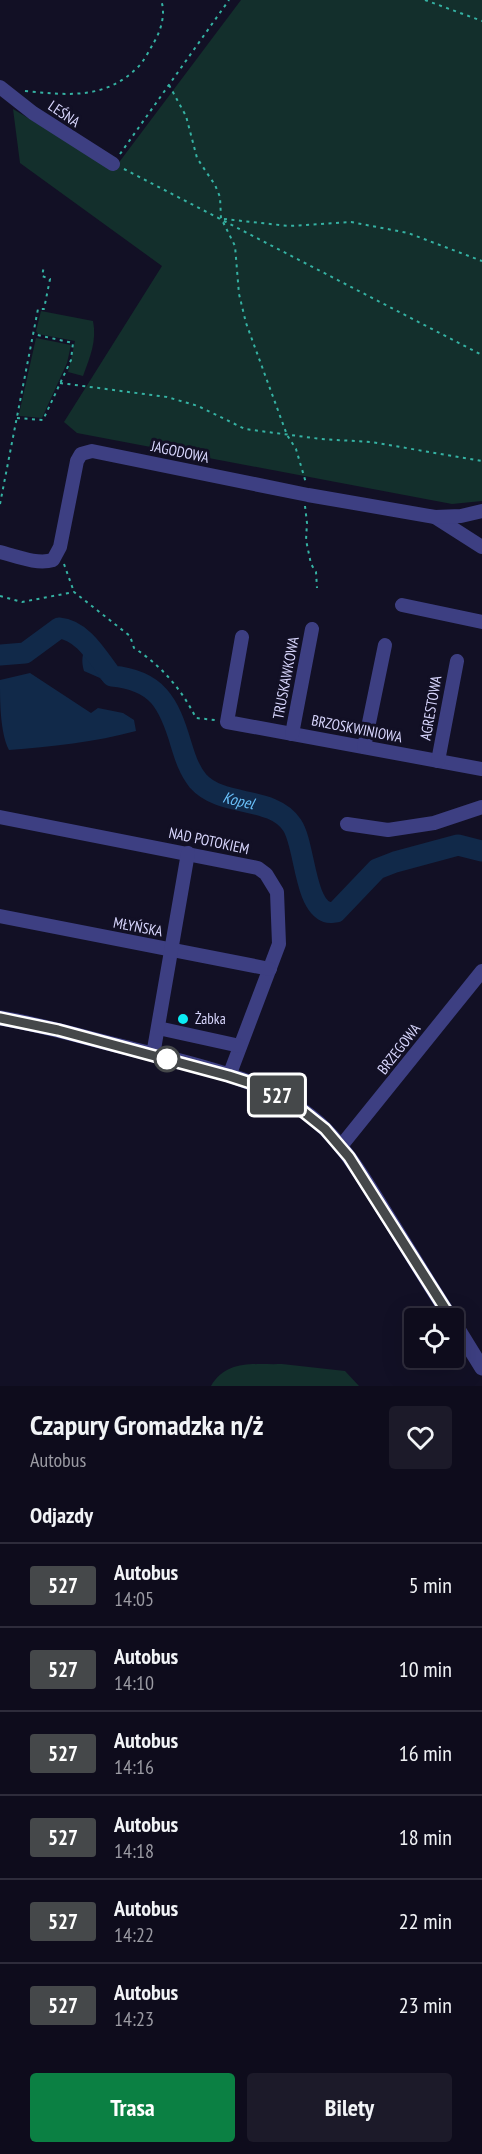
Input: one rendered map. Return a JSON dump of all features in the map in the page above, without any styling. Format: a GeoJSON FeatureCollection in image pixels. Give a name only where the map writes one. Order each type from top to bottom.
{"type":"FeatureCollection","features":[{"type":"Feature","properties":{"kind":"street","name":"LEŚNA"},"geometry":{"type":"LineString","coordinates":[[6,91],[43,120],[113,164]]}},
{"type":"Feature","properties":{"kind":"street","name":"JAGODOWA"},"geometry":{"type":"LineString","coordinates":[[57,555],[77,461],[86,452],[92,451],[308,495],[435,517]]}},
{"type":"Feature","properties":{"kind":"street"},"geometry":{"type":"LineString","coordinates":[[435,517],[461,516],[482,511]]}},
{"type":"Feature","properties":{"kind":"street"},"geometry":{"type":"LineString","coordinates":[[435,517],[482,547]]}},
{"type":"Feature","properties":{"kind":"street"},"geometry":{"type":"LineString","coordinates":[[0,552],[47,562],[53,560],[57,555]]}},
{"type":"Feature","properties":{"kind":"street"},"geometry":{"type":"LineString","coordinates":[[402,605],[482,622]]}},
{"type":"Feature","properties":{"kind":"street","name":"TRUSKAWKOWA"},"geometry":{"type":"LineString","coordinates":[[292,734],[312,629]]}},
{"type":"Feature","properties":{"kind":"street"},"geometry":{"type":"LineString","coordinates":[[227,722],[242,638]]}},
{"type":"Feature","properties":{"kind":"street"},"geometry":{"type":"LineString","coordinates":[[364,747],[385,645]]}},
{"type":"Feature","properties":{"kind":"street","name":"AGRESTOWA"},"geometry":{"type":"LineString","coordinates":[[438,761],[457,661]]}},
{"type":"Feature","properties":{"kind":"street","name":"BRZOSKWINIOWA"},"geometry":{"type":"LineString","coordinates":[[227,722],[482,769]]}},
{"type":"Feature","properties":{"kind":"street"},"geometry":{"type":"LineString","coordinates":[[347,824],[388,830],[434,823],[482,807]]}},
{"type":"Feature","properties":{"kind":"street","name":"NAD POTOKIEM"},"geometry":{"type":"LineString","coordinates":[[0,817],[188,853],[258,868],[266,874],[277,892],[279,944],[229,1076]]}},
{"type":"Feature","properties":{"kind":"street"},"geometry":{"type":"LineString","coordinates":[[153,1054],[188,853]]}},
{"type":"Feature","properties":{"kind":"street","name":"MŁYŃSKA"},"geometry":{"type":"LineString","coordinates":[[0,916],[270,969]]}},
{"type":"Feature","properties":{"kind":"street","name":"BRZEGOWA"},"geometry":{"type":"LineString","coordinates":[[341,1146],[482,970]]}},
{"type":"Feature","properties":{"kind":"street"},"geometry":{"type":"LineString","coordinates":[[0,1018],[153,1054],[229,1076],[260,1086],[295,1105],[314,1119],[341,1146],[444,1308]]}},
{"type":"Feature","properties":{"kind":"street"},"geometry":{"type":"LineString","coordinates":[[158,1028],[240,1046]]}},
{"type":"Feature","properties":{"kind":"street"},"geometry":{"type":"LineString","coordinates":[[464,1339],[482,1368]]}},
{"type":"Feature","properties":{"kind":"path"},"geometry":{"type":"LineString","coordinates":[[6,91],[71,96],[113,87],[140,66],[160,32],[163,7],[160,0]]}},
{"type":"Feature","properties":{"kind":"path"},"geometry":{"type":"LineString","coordinates":[[229,0],[113,164],[482,355]]}},
{"type":"Feature","properties":{"kind":"path"},"geometry":{"type":"LineString","coordinates":[[425,0],[482,21]]}},
{"type":"Feature","properties":{"kind":"path"},"geometry":{"type":"LineString","coordinates":[[169,85],[186,116],[197,158],[220,197],[221,218],[235,246],[239,294],[246,323],[287,435],[296,449],[308,489],[304,506],[307,523],[306,540],[311,564],[316,572],[317,588]]}},
{"type":"Feature","properties":{"kind":"path"},"geometry":{"type":"LineString","coordinates":[[221,218],[289,226],[351,222],[408,234],[482,261]]}},
{"type":"Feature","properties":{"kind":"path"},"geometry":{"type":"LineString","coordinates":[[0,504],[38,309],[44,309],[50,279],[42,276],[44,266]]}},
{"type":"Feature","properties":{"kind":"path"},"geometry":{"type":"LineString","coordinates":[[17,417],[44,420],[70,360],[73,343],[33,334]]}},
{"type":"Feature","properties":{"kind":"path"},"geometry":{"type":"LineString","coordinates":[[60,383],[167,397],[198,406],[245,429],[321,439],[371,442],[482,461]]}},
{"type":"Feature","properties":{"kind":"path"},"geometry":{"type":"LineString","coordinates":[[57,555],[63,563],[74,592],[130,636],[134,648],[150,658],[185,695],[196,718],[227,722]]}},
{"type":"Feature","properties":{"kind":"path"},"geometry":{"type":"LineString","coordinates":[[0,596],[22,602],[74,592]]}},
{"type":"Feature","properties":{"kind":"green space"},"geometry":{"type":"Polygon","coordinates":[[[241,0],[482,0],[482,501],[452,504],[77,433],[64,422],[162,266],[20,163],[13,109],[114,169],[241,0]]]}},
{"type":"Feature","properties":{"kind":"green space"},"geometry":{"type":"Polygon","coordinates":[[[41,311],[93,321],[93,342],[83,376],[68,372],[75,341],[38,334],[36,331],[41,311]]]}},
{"type":"Feature","properties":{"kind":"green space"},"geometry":{"type":"Polygon","coordinates":[[[36,338],[71,345],[67,363],[42,418],[19,414],[36,338]]]}},
{"type":"Feature","properties":{"kind":"green space"},"geometry":{"type":"Polygon","coordinates":[[[251,1364],[282,1364],[345,1371],[359,1386],[211,1386],[217,1377],[233,1367],[251,1364]]]}},
{"type":"Feature","properties":{"kind":"water"},"geometry":{"type":"Polygon","coordinates":[[[95,643],[102,648],[119,672],[105,683],[100,678],[84,671],[83,667],[82,658],[87,644],[95,643]]]}},
{"type":"Feature","properties":{"kind":"water"},"geometry":{"type":"Polygon","coordinates":[[[30,673],[91,713],[98,708],[123,713],[134,720],[136,731],[73,744],[9,750],[2,725],[0,680],[30,673]]]}},
{"type":"Feature","properties":{"kind":"waterway","name":"Kopel"},"geometry":{"type":"LineString","coordinates":[[0,655],[25,653],[59,628],[68,630],[83,639],[112,676],[127,678],[150,688],[166,706],[188,763],[198,781],[220,795],[272,809],[292,825],[300,845],[309,886],[319,907],[327,912],[336,912],[377,869],[458,845],[482,851]]}},
{"type":"Feature","properties":{"kind":"bus line","name":"527"},"geometry":{"type":"LineString","coordinates":[[0,1018],[153,1054],[229,1076],[260,1086],[295,1105],[325,1129],[341,1146],[445,1308]]}},
{"type":"Feature","properties":{"kind":"place","name":"Żabka"},"geometry":{"type":"Point","coordinates":[183,1019]}}]}
